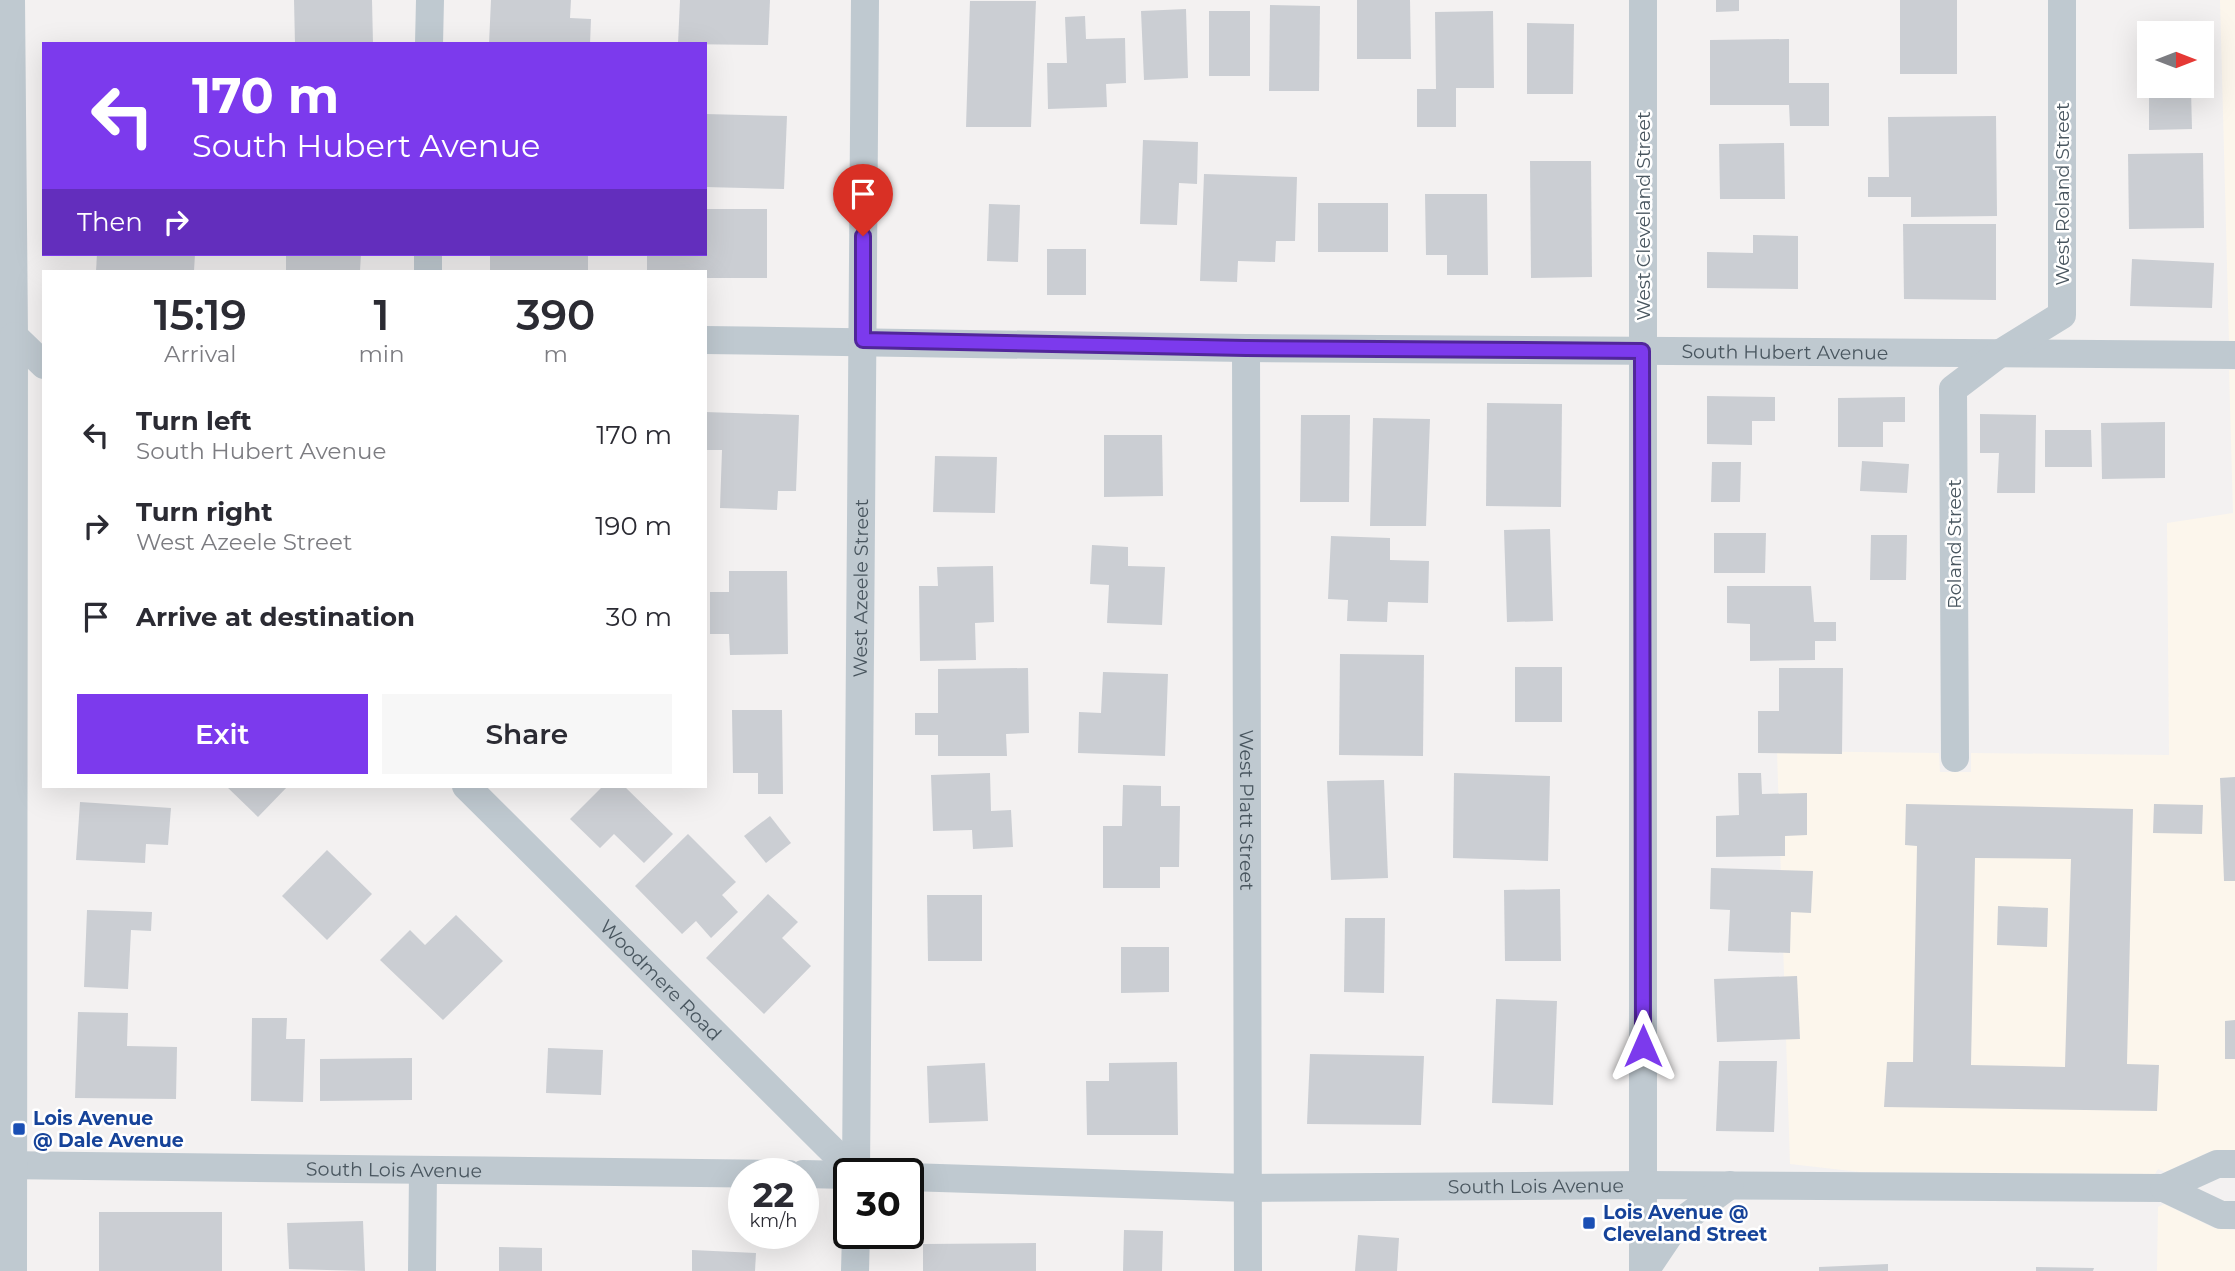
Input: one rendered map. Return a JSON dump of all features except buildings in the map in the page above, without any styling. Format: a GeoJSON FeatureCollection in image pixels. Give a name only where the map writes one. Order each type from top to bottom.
{"type":"FeatureCollection","features":[{"type":"Feature","properties":{"kind":"street"},"geometry":{"type":"LineString","coordinates":[[11,0],[7,336],[6,1165],[13,1271]]}},
{"type":"Feature","properties":{"kind":"street"},"geometry":{"type":"LineString","coordinates":[[429,42],[430,0]]}},
{"type":"Feature","properties":{"kind":"street","name":"West Azeele Street"},"geometry":{"type":"LineString","coordinates":[[856,1158],[865,0]]}},
{"type":"Feature","properties":{"kind":"street","name":"West Cleveland Street"},"geometry":{"type":"LineString","coordinates":[[1643,0],[1644,1271]]}},
{"type":"Feature","properties":{"kind":"street","name":"West Roland Street"},"geometry":{"type":"LineString","coordinates":[[1999,354],[2062,315],[2062,0]]}},
{"type":"Feature","properties":{"kind":"street"},"geometry":{"type":"LineString","coordinates":[[7,336],[42,336]]}},
{"type":"Feature","properties":{"kind":"street"},"geometry":{"type":"LineString","coordinates":[[7,336],[42,363]]}},
{"type":"Feature","properties":{"kind":"street","name":"South Hubert Avenue"},"geometry":{"type":"LineString","coordinates":[[707,340],[863,340],[1246,348],[2235,355]]}},
{"type":"Feature","properties":{"kind":"street","name":"West Platt Street"},"geometry":{"type":"LineString","coordinates":[[1246,348],[1248,1271]]}},
{"type":"Feature","properties":{"kind":"street","name":"Roland Street"},"geometry":{"type":"LineString","coordinates":[[1955,758],[1953,389],[1999,354]]}},
{"type":"Feature","properties":{"kind":"street","name":"Woodmere Road"},"geometry":{"type":"LineString","coordinates":[[468,788],[840,1158]]}},
{"type":"Feature","properties":{"kind":"street","name":"South Lois Avenue"},"geometry":{"type":"LineString","coordinates":[[924,1178],[1247,1188],[1643,1185],[2164,1188],[2217,1164],[2235,1164]]}},
{"type":"Feature","properties":{"kind":"street","name":"South Lois Avenue"},"geometry":{"type":"LineString","coordinates":[[6,1165],[728,1174]]}},
{"type":"Feature","properties":{"kind":"street"},"geometry":{"type":"LineString","coordinates":[[422,1271],[423,1171]]}},
{"type":"Feature","properties":{"kind":"street"},"geometry":{"type":"LineString","coordinates":[[1644,1271],[1676,1225],[1730,1185]]}},
{"type":"Feature","properties":{"kind":"street","name":"South Lois Avenue"},"geometry":{"type":"LineString","coordinates":[[2164,1188],[2221,1215],[2235,1215]]}},
{"type":"Feature","properties":{"kind":"street"},"geometry":{"type":"LineString","coordinates":[[855,1271],[856,1249]]}},
{"type":"Feature","properties":{"kind":"shaded area"},"geometry":{"type":"Polygon","coordinates":[[[2220,0],[2235,0],[2235,341],[2229,341],[2220,0]]]}},
{"type":"Feature","properties":{"kind":"shaded area"},"geometry":{"type":"Polygon","coordinates":[[[2229,370],[2235,370],[2235,1150],[2209,1152],[2165,1172],[2158,1169],[2155,1174],[1860,1172],[1790,1164],[1777,751],[1939,753],[1940,772],[1971,772],[1971,753],[2169,755],[2167,523],[2233,513],[2229,370]]]}},
{"type":"Feature","properties":{"kind":"shaded area"},"geometry":{"type":"Polygon","coordinates":[[[2164,1204],[2214,1228],[2235,1230],[2235,1271],[2157,1271],[2158,1207],[2164,1204]]]}},
{"type":"Feature","properties":{"kind":"place","name":"Lois Avenue @ Dale Avenue"},"geometry":{"type":"Point","coordinates":[19,1129]}},
{"type":"Feature","properties":{"kind":"place","name":"Lois Avenue @ Cleveland Street"},"geometry":{"type":"Point","coordinates":[1589,1223]}},
{"type":"Feature","properties":{"kind":"route"},"geometry":{"type":"LineString","coordinates":[[863,236],[863,340],[1246,348],[1642,351],[1643,1046]]}}]}
